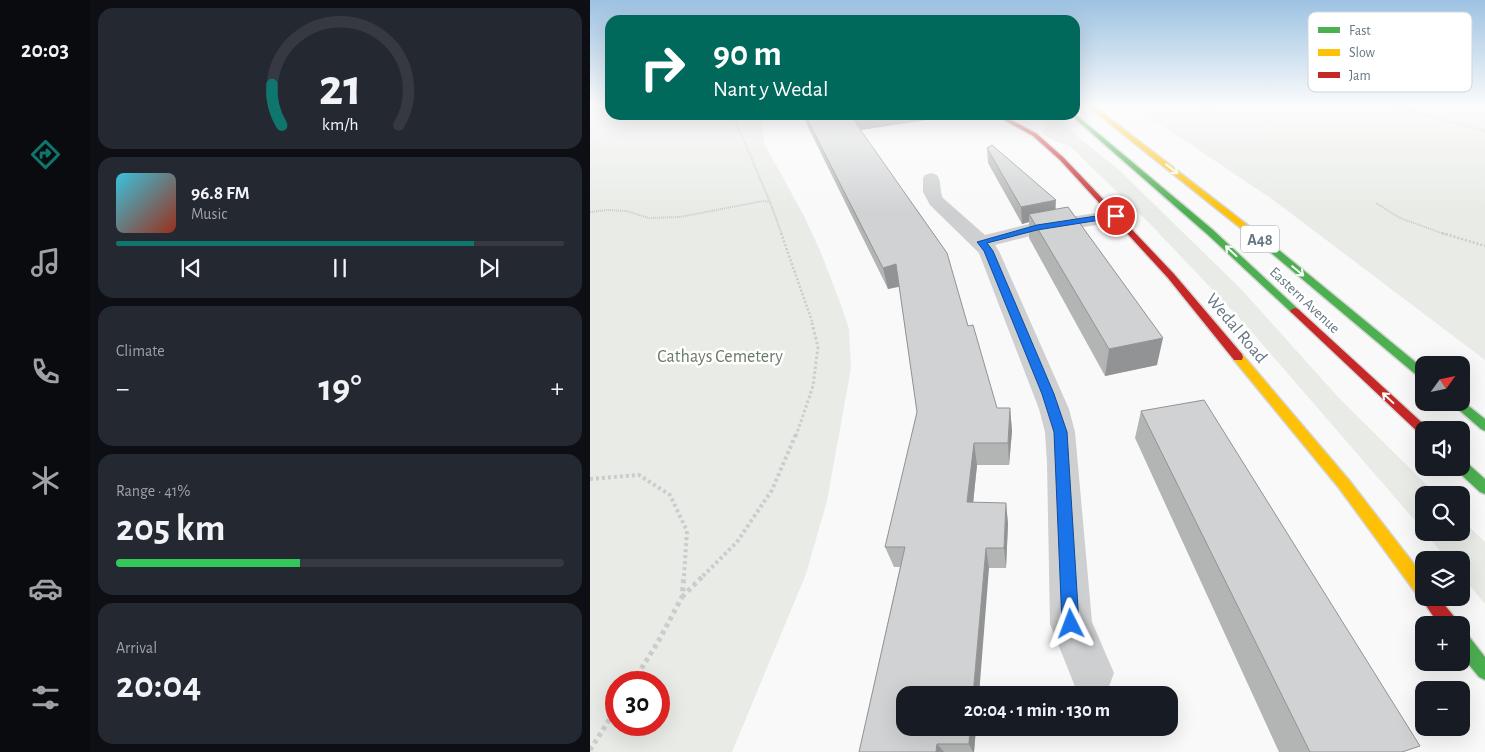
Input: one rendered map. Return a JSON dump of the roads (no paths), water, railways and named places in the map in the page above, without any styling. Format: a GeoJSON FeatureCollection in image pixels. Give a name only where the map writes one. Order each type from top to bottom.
{"type":"FeatureCollection","features":[{"type":"Feature","properties":{"kind":"main road","name":"Wedal Road"},"geometry":{"type":"LineString","coordinates":[[1043,142],[1081,177],[1171,276],[1344,484],[1415,578]]}},
{"type":"Feature","properties":{"kind":"main road","name":"Eastern Avenue"},"geometry":{"type":"LineString","coordinates":[[1105,142],[1210,232],[1415,423]]}},
{"type":"Feature","properties":{"kind":"main road","name":"Eastern Avenue"},"geometry":{"type":"LineString","coordinates":[[1137,142],[1244,226],[1415,368]]}},
{"type":"Feature","properties":{"kind":"main road"},"geometry":{"type":"LineString","coordinates":[[1467,411],[1485,426]]}},
{"type":"Feature","properties":{"kind":"main road"},"geometry":{"type":"LineString","coordinates":[[1470,474],[1485,488]]}},
{"type":"Feature","properties":{"kind":"main road"},"geometry":{"type":"LineString","coordinates":[[1435,606],[1443,616]]}},
{"type":"Feature","properties":{"kind":"main road"},"geometry":{"type":"LineString","coordinates":[[1470,652],[1485,671]]}},
{"type":"Feature","properties":{"kind":"street"},"geometry":{"type":"LineString","coordinates":[[931,178],[932,195],[948,213],[982,242],[989,251],[1047,392],[1060,432],[1071,624],[1092,673]]}},
{"type":"Feature","properties":{"kind":"street"},"geometry":{"type":"LineString","coordinates":[[982,242],[1037,228],[1116,216]]}},
{"type":"Feature","properties":{"kind":"park label","name":"Cathays Cemetery"},"geometry":{"type":"Point","coordinates":[720,356]}}]}
